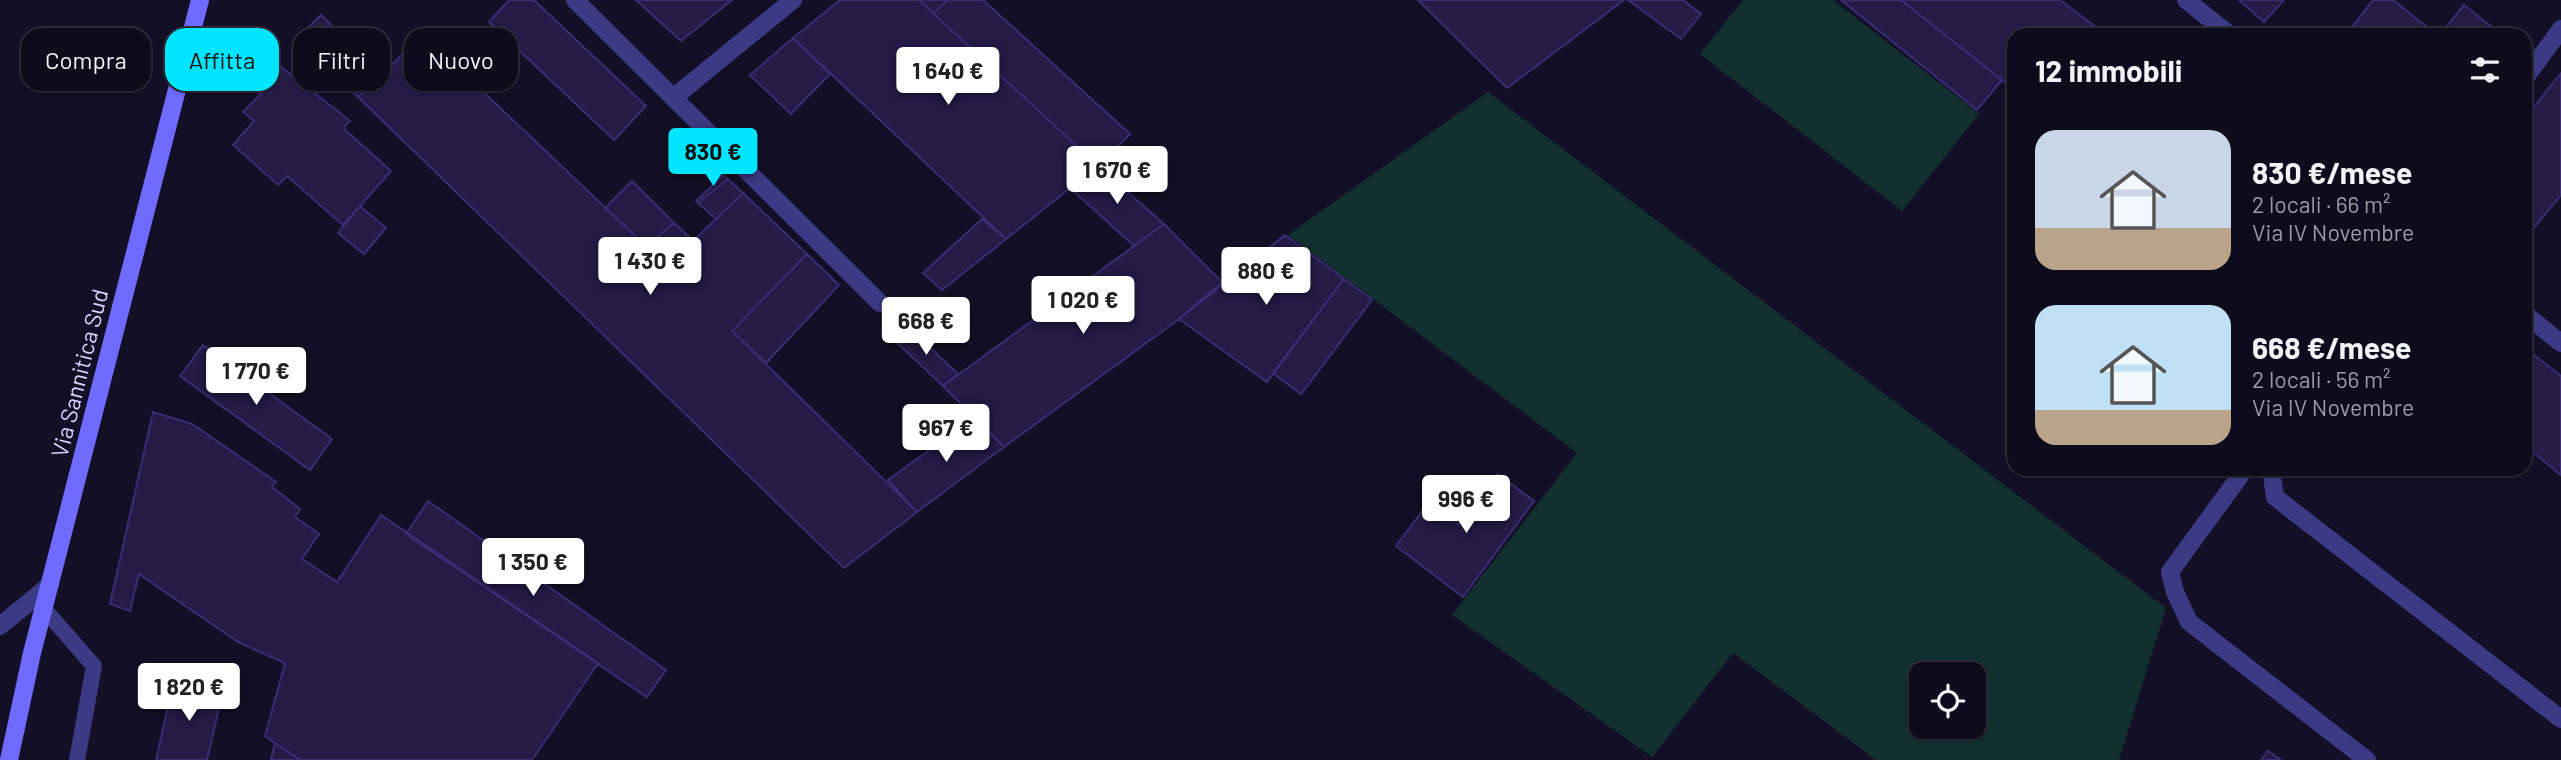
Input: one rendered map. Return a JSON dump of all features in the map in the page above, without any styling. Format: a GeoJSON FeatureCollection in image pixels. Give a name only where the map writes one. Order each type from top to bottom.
{"type":"FeatureCollection","features":[{"type":"Feature","properties":{"kind":"main road","name":"Via Sannitica Sud"},"geometry":{"type":"LineString","coordinates":[[9,760],[50,585],[200,0]]}},
{"type":"Feature","properties":{"kind":"street"},"geometry":{"type":"LineString","coordinates":[[575,0],[880,303]]}},
{"type":"Feature","properties":{"kind":"street"},"geometry":{"type":"LineString","coordinates":[[673,98],[793,0]]}},
{"type":"Feature","properties":{"kind":"street"},"geometry":{"type":"LineString","coordinates":[[2186,0],[2221,28]]}},
{"type":"Feature","properties":{"kind":"street"},"geometry":{"type":"LineString","coordinates":[[2532,68],[2561,29]]}},
{"type":"Feature","properties":{"kind":"street"},"geometry":{"type":"LineString","coordinates":[[2532,320],[2561,343]]}},
{"type":"Feature","properties":{"kind":"street"},"geometry":{"type":"LineString","coordinates":[[2240,476],[2170,572],[2175,592],[2189,622],[2367,760]]}},
{"type":"Feature","properties":{"kind":"street"},"geometry":{"type":"LineString","coordinates":[[2272,476],[2275,497],[2561,719]]}},
{"type":"Feature","properties":{"kind":"street"},"geometry":{"type":"LineString","coordinates":[[0,626],[50,585]]}},
{"type":"Feature","properties":{"kind":"lane"},"geometry":{"type":"LineString","coordinates":[[44,609],[94,666],[77,760]]}},
{"type":"Feature","properties":{"kind":"green space"},"geometry":{"type":"Polygon","coordinates":[[[1743,0],[1833,0],[1979,114],[1902,211],[1700,54],[1743,0]]]}},
{"type":"Feature","properties":{"kind":"green space"},"geometry":{"type":"Polygon","coordinates":[[[1488,92],[2166,608],[2119,760],[1876,760],[1733,653],[1652,757],[1452,615],[1577,453],[1288,235],[1488,92]]]}},
{"type":"Feature","properties":{"kind":"building"},"geometry":{"type":"Polygon","coordinates":[[[509,0],[534,0],[646,106],[614,140],[518,49],[518,28],[495,28],[489,22],[509,0]]]}},
{"type":"Feature","properties":{"kind":"building"},"geometry":{"type":"Polygon","coordinates":[[[636,0],[732,0],[681,41],[636,0]]]}},
{"type":"Feature","properties":{"kind":"building"},"geometry":{"type":"Polygon","coordinates":[[[840,0],[919,0],[1098,166],[1006,239],[793,38],[840,0]]]}},
{"type":"Feature","properties":{"kind":"building"},"geometry":{"type":"Polygon","coordinates":[[[919,0],[948,0],[933,13],[919,0]]]}},
{"type":"Feature","properties":{"kind":"building"},"geometry":{"type":"Polygon","coordinates":[[[948,0],[983,0],[1130,134],[1098,166],[933,13],[948,0]]]}},
{"type":"Feature","properties":{"kind":"building"},"geometry":{"type":"Polygon","coordinates":[[[1418,0],[1624,0],[1507,88],[1418,0]]]}},
{"type":"Feature","properties":{"kind":"building"},"geometry":{"type":"Polygon","coordinates":[[[1628,0],[1683,0],[1701,14],[1681,39],[1628,0]]]}},
{"type":"Feature","properties":{"kind":"building"},"geometry":{"type":"Polygon","coordinates":[[[1841,0],[1901,0],[2002,80],[1977,110],[1841,0]]]}},
{"type":"Feature","properties":{"kind":"building"},"geometry":{"type":"Polygon","coordinates":[[[1901,0],[2060,0],[2097,28],[2007,28],[2007,84],[1901,0]]]}},
{"type":"Feature","properties":{"kind":"building"},"geometry":{"type":"Polygon","coordinates":[[[2239,0],[2284,0],[2264,22],[2239,0]]]}},
{"type":"Feature","properties":{"kind":"building"},"geometry":{"type":"Polygon","coordinates":[[[2373,0],[2393,0],[2428,28],[2351,28],[2373,0]]]}},
{"type":"Feature","properties":{"kind":"building"},"geometry":{"type":"Polygon","coordinates":[[[2464,5],[2493,28],[2446,28],[2464,5]]]}},
{"type":"Feature","properties":{"kind":"building"},"geometry":{"type":"Polygon","coordinates":[[[321,15],[334,28],[308,28],[321,15]]]}},
{"type":"Feature","properties":{"kind":"building"},"geometry":{"type":"Polygon","coordinates":[[[793,38],[830,74],[791,114],[750,75],[793,38]]]}},
{"type":"Feature","properties":{"kind":"building"},"geometry":{"type":"Polygon","coordinates":[[[404,53],[404,91],[482,91],[667,266],[743,193],[807,254],[732,331],[917,512],[844,568],[358,97],[364,91],[390,91],[390,66],[404,53]]]}},
{"type":"Feature","properties":{"kind":"building"},"geometry":{"type":"Polygon","coordinates":[[[279,65],[293,76],[293,91],[312,91],[350,121],[343,128],[391,171],[343,225],[287,176],[278,185],[233,145],[254,121],[243,112],[261,94],[258,91],[279,91],[279,65]]]}},
{"type":"Feature","properties":{"kind":"building"},"geometry":{"type":"Polygon","coordinates":[[[2561,73],[2561,195],[2532,230],[2532,109],[2561,73]]]}},
{"type":"Feature","properties":{"kind":"building"},"geometry":{"type":"Polygon","coordinates":[[[352,91],[364,91],[358,97],[352,91]]]}},
{"type":"Feature","properties":{"kind":"building"},"geometry":{"type":"Polygon","coordinates":[[[1098,166],[1164,224],[1134,246],[1070,188],[1098,166]]]}},
{"type":"Feature","properties":{"kind":"building"},"geometry":{"type":"Polygon","coordinates":[[[723,175],[728,179],[698,203],[696,201],[723,175]]]}},
{"type":"Feature","properties":{"kind":"building"},"geometry":{"type":"Polygon","coordinates":[[[728,179],[743,193],[716,219],[698,203],[728,179]]]}},
{"type":"Feature","properties":{"kind":"building"},"geometry":{"type":"Polygon","coordinates":[[[632,181],[674,223],[646,246],[605,208],[632,181]]]}},
{"type":"Feature","properties":{"kind":"building"},"geometry":{"type":"Polygon","coordinates":[[[360,206],[386,228],[364,254],[338,233],[360,206]]]}},
{"type":"Feature","properties":{"kind":"building"},"geometry":{"type":"Polygon","coordinates":[[[982,219],[1006,239],[942,290],[923,273],[982,219]]]}},
{"type":"Feature","properties":{"kind":"building"},"geometry":{"type":"Polygon","coordinates":[[[674,223],[694,241],[667,266],[646,246],[674,223]]]}},
{"type":"Feature","properties":{"kind":"building"},"geometry":{"type":"Polygon","coordinates":[[[1164,224],[1222,282],[1179,319],[1004,447],[943,386],[1164,224]]]}},
{"type":"Feature","properties":{"kind":"building"},"geometry":{"type":"Polygon","coordinates":[[[1285,235],[1344,279],[1267,382],[1179,319],[1285,235]]]}},
{"type":"Feature","properties":{"kind":"building"},"geometry":{"type":"Polygon","coordinates":[[[807,254],[839,285],[766,363],[732,331],[807,254]]]}},
{"type":"Feature","properties":{"kind":"building"},"geometry":{"type":"Polygon","coordinates":[[[1344,279],[1372,300],[1301,394],[1273,373],[1344,279]]]}},
{"type":"Feature","properties":{"kind":"building"},"geometry":{"type":"Polygon","coordinates":[[[908,327],[958,374],[943,386],[894,340],[908,327]]]}},
{"type":"Feature","properties":{"kind":"building"},"geometry":{"type":"Polygon","coordinates":[[[203,345],[332,439],[310,470],[180,376],[203,345]]]}},
{"type":"Feature","properties":{"kind":"building"},"geometry":{"type":"Polygon","coordinates":[[[2532,353],[2561,376],[2561,475],[2532,451],[2532,353]]]}},
{"type":"Feature","properties":{"kind":"building"},"geometry":{"type":"Polygon","coordinates":[[[153,412],[192,424],[276,482],[272,487],[300,509],[295,517],[319,534],[302,559],[337,582],[381,515],[598,663],[532,760],[300,760],[265,736],[285,663],[238,642],[139,574],[130,611],[110,604],[153,412]]]}},
{"type":"Feature","properties":{"kind":"building"},"geometry":{"type":"Polygon","coordinates":[[[975,417],[1004,447],[917,512],[888,480],[975,417]]]}},
{"type":"Feature","properties":{"kind":"building"},"geometry":{"type":"Polygon","coordinates":[[[1498,474],[1534,501],[1463,597],[1396,546],[1429,502],[1459,525],[1498,474]]]}},
{"type":"Feature","properties":{"kind":"building"},"geometry":{"type":"Polygon","coordinates":[[[428,501],[666,670],[647,697],[406,534],[428,501]]]}},
{"type":"Feature","properties":{"kind":"building"},"geometry":{"type":"Polygon","coordinates":[[[174,680],[223,691],[207,760],[156,760],[174,680]]]}},
{"type":"Feature","properties":{"kind":"building"},"geometry":{"type":"Polygon","coordinates":[[[275,743],[300,760],[271,760],[275,743]]]}},
{"type":"Feature","properties":{"kind":"building"},"geometry":{"type":"Polygon","coordinates":[[[2268,751],[2281,760],[2261,760],[2268,751]]]}}]}
